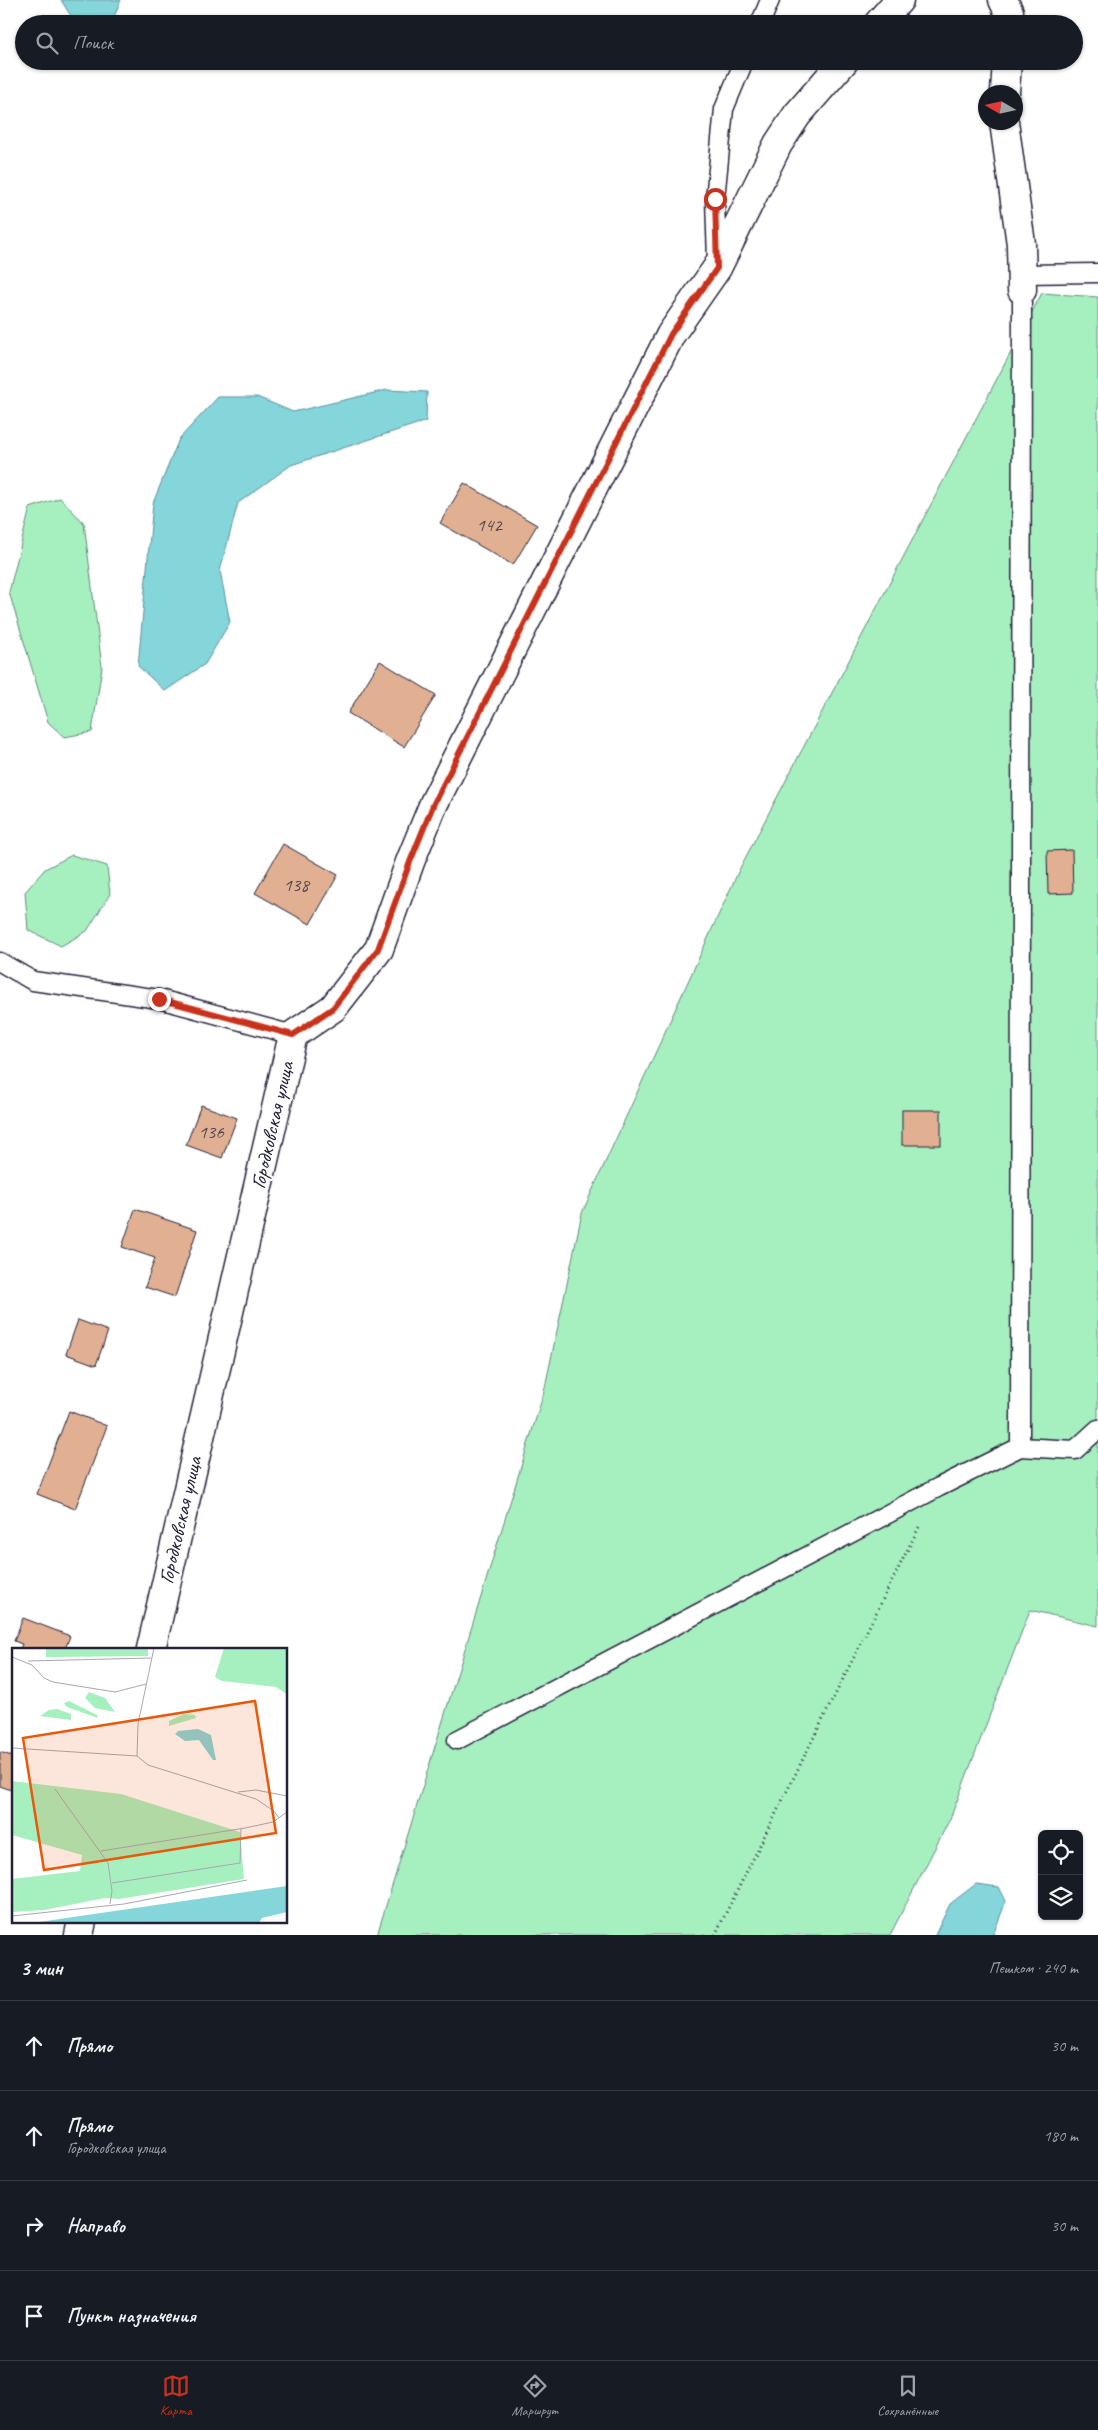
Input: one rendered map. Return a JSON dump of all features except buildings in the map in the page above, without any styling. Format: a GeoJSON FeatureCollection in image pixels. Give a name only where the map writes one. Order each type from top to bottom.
{"type":"FeatureCollection","features":[{"type":"Feature","properties":{"kind":"street"},"geometry":{"type":"LineString","coordinates":[[886,15],[899,0]]}},
{"type":"Feature","properties":{"kind":"street"},"geometry":{"type":"LineString","coordinates":[[1003,0],[1009,15]]}},
{"type":"Feature","properties":{"kind":"street","name":"Городковская улица"},"geometry":{"type":"LineString","coordinates":[[151,1648],[293,1035],[333,1008],[378,949],[434,803],[671,334],[717,268],[778,144],[797,115],[836,70]]}},
{"type":"Feature","properties":{"kind":"street"},"geometry":{"type":"LineString","coordinates":[[1005,85],[1006,70]]}},
{"type":"Feature","properties":{"kind":"street"},"geometry":{"type":"LineString","coordinates":[[1005,130],[1021,244],[1022,282]]}},
{"type":"Feature","properties":{"kind":"street"},"geometry":{"type":"LineString","coordinates":[[79,1935],[82,1922]]}},
{"type":"Feature","properties":{"kind":"lane"},"geometry":{"type":"LineString","coordinates":[[764,15],[770,0]]}},
{"type":"Feature","properties":{"kind":"lane"},"geometry":{"type":"LineString","coordinates":[[717,268],[715,199],[724,109],[740,70]]}},
{"type":"Feature","properties":{"kind":"lane"},"geometry":{"type":"LineString","coordinates":[[1020,1447],[1022,282],[1098,272]]}},
{"type":"Feature","properties":{"kind":"lane"},"geometry":{"type":"LineString","coordinates":[[0,962],[33,981],[159,999],[293,1035]]}},
{"type":"Feature","properties":{"kind":"lane"},"geometry":{"type":"LineString","coordinates":[[457,1740],[939,1487],[1020,1447],[1075,1450],[1098,1429]]}},
{"type":"Feature","properties":{"kind":"path"},"geometry":{"type":"LineString","coordinates":[[715,1935],[939,1487]]}},
{"type":"Feature","properties":{"kind":"green space"},"geometry":{"type":"Polygon","coordinates":[[[1042,293],[1098,297],[1098,1626],[1030,1610],[950,1819],[890,1935],[377,1935],[544,1392],[582,1213],[740,868],[1042,293]]]}},
{"type":"Feature","properties":{"kind":"green space"},"geometry":{"type":"Polygon","coordinates":[[[60,498],[84,523],[102,667],[92,732],[64,737],[48,722],[9,592],[30,508],[60,498]]]}},
{"type":"Feature","properties":{"kind":"green space"},"geometry":{"type":"Polygon","coordinates":[[[72,855],[107,866],[110,894],[87,931],[61,946],[28,930],[25,892],[45,869],[72,855]]]}},
{"type":"Feature","properties":{"kind":"water"},"geometry":{"type":"Polygon","coordinates":[[[61,0],[121,0],[115,15],[71,15],[61,0]]]}},
{"type":"Feature","properties":{"kind":"water"},"geometry":{"type":"Polygon","coordinates":[[[387,390],[427,392],[426,421],[291,465],[238,503],[220,571],[230,622],[205,664],[165,691],[138,666],[153,503],[179,439],[218,397],[257,397],[293,412],[387,390]]]}},
{"type":"Feature","properties":{"kind":"water"},"geometry":{"type":"Polygon","coordinates":[[[976,1884],[999,1887],[1006,1901],[993,1935],[935,1935],[950,1904],[976,1884]]]}},
{"type":"Feature","properties":{"kind":"route"},"geometry":{"type":"LineString","coordinates":[[159,999],[293,1035],[333,1008],[378,949],[434,803],[671,334],[717,268],[715,199]]}}]}
